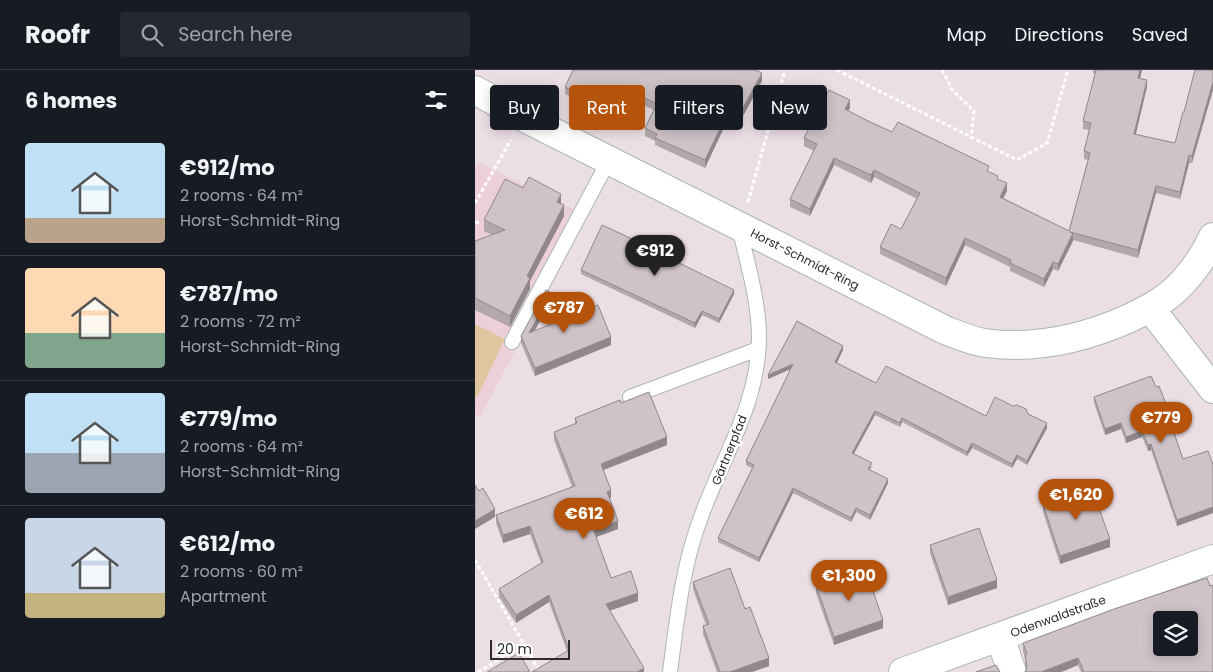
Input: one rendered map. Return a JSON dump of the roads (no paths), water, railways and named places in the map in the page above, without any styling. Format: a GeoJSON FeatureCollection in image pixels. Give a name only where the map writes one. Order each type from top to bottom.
{"type":"FeatureCollection","features":[{"type":"Feature","properties":{"kind":"street","name":"Horst-Schmidt-Ring"},"geometry":{"type":"LineString","coordinates":[[475,90],[523,117],[609,160],[743,214],[945,330],[983,343],[1022,345],[1067,341],[1107,328],[1150,308],[1175,290],[1197,263],[1213,238]]}},
{"type":"Feature","properties":{"kind":"street"},"geometry":{"type":"LineString","coordinates":[[1150,308],[1213,389]]}},
{"type":"Feature","properties":{"kind":"street","name":"Odenwaldstraße"},"geometry":{"type":"LineString","coordinates":[[903,672],[1213,560]]}},
{"type":"Feature","properties":{"kind":"street"},"geometry":{"type":"LineString","coordinates":[[1000,637],[1012,672]]}},
{"type":"Feature","properties":{"kind":"lane"},"geometry":{"type":"LineString","coordinates":[[512,342],[609,160]]}},
{"type":"Feature","properties":{"kind":"lane","name":"Gärtnerpfad"},"geometry":{"type":"LineString","coordinates":[[670,672],[681,589],[689,551],[701,515],[732,448],[752,392],[759,339],[757,308],[743,214]]}},
{"type":"Feature","properties":{"kind":"lane"},"geometry":{"type":"LineString","coordinates":[[630,396],[757,350]]}}]}
